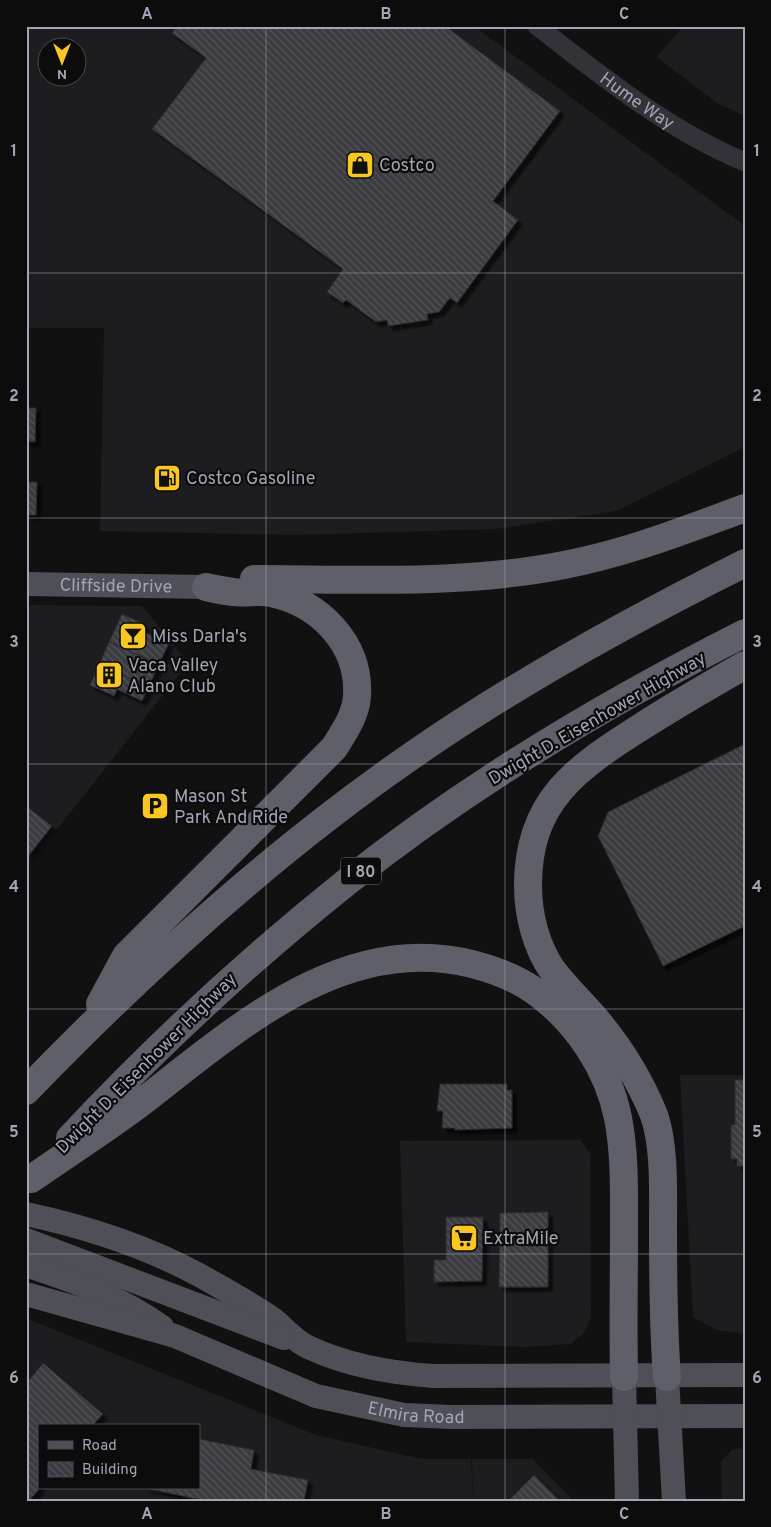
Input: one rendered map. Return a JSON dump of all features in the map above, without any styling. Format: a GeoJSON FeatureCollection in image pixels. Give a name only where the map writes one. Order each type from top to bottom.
{"type":"FeatureCollection","features":[{"type":"Feature","properties":{"kind":"highway"},"geometry":{"type":"LineString","coordinates":[[206,587],[231,579],[439,579],[563,566],[650,544],[745,508]]}},
{"type":"Feature","properties":{"kind":"highway"},"geometry":{"type":"LineString","coordinates":[[26,1091],[145,972],[231,895],[320,823],[409,757],[496,700],[585,646],[745,563]]}},
{"type":"Feature","properties":{"kind":"highway"},"geometry":{"type":"LineString","coordinates":[[87,1029],[126,956],[334,748],[349,723],[357,696],[353,663],[341,637],[324,618],[293,600],[270,593],[233,593],[206,587]]}},
{"type":"Feature","properties":{"kind":"highway","name":"Dwight D. Eisenhower Highway"},"geometry":{"type":"LineString","coordinates":[[29,1182],[168,1036],[240,970],[349,880],[448,808],[567,731],[745,634]]}},
{"type":"Feature","properties":{"kind":"highway"},"geometry":{"type":"LineString","coordinates":[[667,1377],[663,1326],[662,1188],[655,1117],[639,1081],[615,1042],[552,970],[539,946],[528,898],[528,869],[534,838],[545,810],[567,780],[596,756],[688,697],[745,665]]}},
{"type":"Feature","properties":{"kind":"highway"},"geometry":{"type":"LineString","coordinates":[[29,1182],[135,1107],[237,1030],[317,981],[348,968],[395,958],[425,957],[456,960],[495,970],[526,985],[562,1013],[591,1052],[606,1079],[618,1118],[623,1162],[624,1377]]}},
{"type":"Feature","properties":{"kind":"main road","name":"Cliffside Drive"},"geometry":{"type":"LineString","coordinates":[[26,584],[206,587]]}},
{"type":"Feature","properties":{"kind":"main road","name":"Elmira Road"},"geometry":{"type":"LineString","coordinates":[[26,1214],[72,1224],[119,1239],[199,1276],[270,1317],[307,1347]]}},
{"type":"Feature","properties":{"kind":"main road","name":"Elmira Road"},"geometry":{"type":"LineString","coordinates":[[26,1240],[348,1362],[389,1372],[434,1376],[667,1377],[745,1375]]}},
{"type":"Feature","properties":{"kind":"main road","name":"Elmira Road"},"geometry":{"type":"LineString","coordinates":[[26,1265],[89,1286],[139,1310],[175,1336]]}},
{"type":"Feature","properties":{"kind":"main road","name":"Elmira Road"},"geometry":{"type":"LineString","coordinates":[[26,1294],[175,1336],[316,1396],[404,1415],[452,1417],[745,1416]]}},
{"type":"Feature","properties":{"kind":"main road"},"geometry":{"type":"LineString","coordinates":[[624,1377],[627,1501]]}},
{"type":"Feature","properties":{"kind":"main road"},"geometry":{"type":"LineString","coordinates":[[667,1377],[674,1501]]}},
{"type":"Feature","properties":{"kind":"street","name":"Hume Way"},"geometry":{"type":"LineString","coordinates":[[537,26],[639,102],[722,152],[745,162]]}},
{"type":"Feature","properties":{"kind":"shaded area"},"geometry":{"type":"Polygon","coordinates":[[[26,26],[474,26],[745,226],[745,447],[616,511],[496,529],[297,535],[100,531],[104,328],[26,328],[26,26]]]}},
{"type":"Feature","properties":{"kind":"shaded area"},"geometry":{"type":"Polygon","coordinates":[[[683,26],[745,26],[745,116],[717,103],[657,57],[683,26]]]}},
{"type":"Feature","properties":{"kind":"shaded area"},"geometry":{"type":"Polygon","coordinates":[[[26,605],[142,606],[188,663],[26,869],[26,605]]]}},
{"type":"Feature","properties":{"kind":"shaded area"},"geometry":{"type":"Polygon","coordinates":[[[680,1075],[745,1075],[745,1334],[717,1330],[693,1317],[680,1075]]]}},
{"type":"Feature","properties":{"kind":"shaded area"},"geometry":{"type":"Polygon","coordinates":[[[580,1140],[590,1153],[591,1318],[585,1332],[571,1344],[524,1347],[406,1342],[400,1141],[580,1140]]]}},
{"type":"Feature","properties":{"kind":"shaded area"},"geometry":{"type":"Polygon","coordinates":[[[28,1319],[316,1435],[422,1459],[471,1459],[473,1501],[26,1501],[28,1319]]]}},
{"type":"Feature","properties":{"kind":"shaded area"},"geometry":{"type":"Polygon","coordinates":[[[745,1448],[745,1501],[722,1501],[721,1461],[733,1449],[745,1448]]]}},
{"type":"Feature","properties":{"kind":"shaded area"},"geometry":{"type":"Polygon","coordinates":[[[472,1459],[533,1459],[574,1501],[473,1501],[472,1459]]]}},
{"type":"Feature","properties":{"kind":"building","name":"Costco"},"geometry":{"type":"Polygon","coordinates":[[[177,26],[445,26],[560,111],[493,201],[518,220],[457,303],[450,298],[439,312],[427,314],[428,320],[388,326],[387,320],[376,322],[346,300],[343,303],[327,292],[343,269],[152,129],[206,58],[172,33],[177,26]]]}},
{"type":"Feature","properties":{"kind":"building"},"geometry":{"type":"Polygon","coordinates":[[[26,408],[36,408],[35,442],[26,441],[26,408]]]}},
{"type":"Feature","properties":{"kind":"building"},"geometry":{"type":"Polygon","coordinates":[[[26,482],[37,482],[36,515],[26,515],[26,482]]]}},
{"type":"Feature","properties":{"kind":"building","name":"Miss Darla's"},"geometry":{"type":"Polygon","coordinates":[[[122,614],[144,624],[142,631],[169,643],[159,664],[109,642],[122,614]]]}},
{"type":"Feature","properties":{"kind":"building"},"geometry":{"type":"Polygon","coordinates":[[[109,642],[159,664],[149,686],[99,665],[109,642]]]}},
{"type":"Feature","properties":{"kind":"building","name":"Vaca Valley Alano Club"},"geometry":{"type":"Polygon","coordinates":[[[99,665],[149,686],[142,701],[117,689],[114,696],[90,685],[99,665]]]}},
{"type":"Feature","properties":{"kind":"building"},"geometry":{"type":"Polygon","coordinates":[[[745,744],[745,926],[663,966],[598,836],[608,812],[745,744]]]}},
{"type":"Feature","properties":{"kind":"building"},"geometry":{"type":"Polygon","coordinates":[[[26,806],[52,826],[26,859],[26,806]]]}},
{"type":"Feature","properties":{"kind":"building"},"geometry":{"type":"Polygon","coordinates":[[[735,1080],[745,1080],[745,1166],[737,1166],[737,1159],[731,1159],[731,1125],[735,1125],[735,1080]]]}},
{"type":"Feature","properties":{"kind":"building"},"geometry":{"type":"Polygon","coordinates":[[[440,1084],[507,1084],[507,1090],[512,1090],[512,1128],[455,1130],[455,1128],[442,1128],[443,1111],[437,1111],[440,1084]]]}},
{"type":"Feature","properties":{"kind":"building"},"geometry":{"type":"Polygon","coordinates":[[[548,1212],[548,1287],[499,1287],[500,1213],[548,1212]]]}},
{"type":"Feature","properties":{"kind":"building","name":"ExtraMile"},"geometry":{"type":"Polygon","coordinates":[[[446,1217],[483,1217],[482,1281],[434,1282],[434,1260],[446,1260],[446,1217]]]}},
{"type":"Feature","properties":{"kind":"building"},"geometry":{"type":"Polygon","coordinates":[[[43,1363],[103,1414],[94,1424],[38,1424],[38,1490],[29,1501],[26,1501],[26,1384],[43,1363]]]}},
{"type":"Feature","properties":{"kind":"building"},"geometry":{"type":"Polygon","coordinates":[[[200,1439],[254,1450],[251,1469],[308,1480],[304,1501],[206,1501],[154,1490],[200,1490],[200,1439]]]}},
{"type":"Feature","properties":{"kind":"building"},"geometry":{"type":"Polygon","coordinates":[[[534,1475],[560,1501],[508,1501],[534,1475]]]}},
{"type":"Feature","properties":{"kind":"place","name":"Costco"},"geometry":{"type":"Point","coordinates":[360,165]}},
{"type":"Feature","properties":{"kind":"place","name":"Costco Gasoline"},"geometry":{"type":"Point","coordinates":[167,478]}},
{"type":"Feature","properties":{"kind":"place","name":"Miss Darla's"},"geometry":{"type":"Point","coordinates":[133,636]}},
{"type":"Feature","properties":{"kind":"place","name":"Vaca Valley Alano Club"},"geometry":{"type":"Point","coordinates":[109,675]}},
{"type":"Feature","properties":{"kind":"place","name":"Mason St Park And Ride"},"geometry":{"type":"Point","coordinates":[155,806]}},
{"type":"Feature","properties":{"kind":"place","name":"ExtraMile"},"geometry":{"type":"Point","coordinates":[464,1238]}}]}
